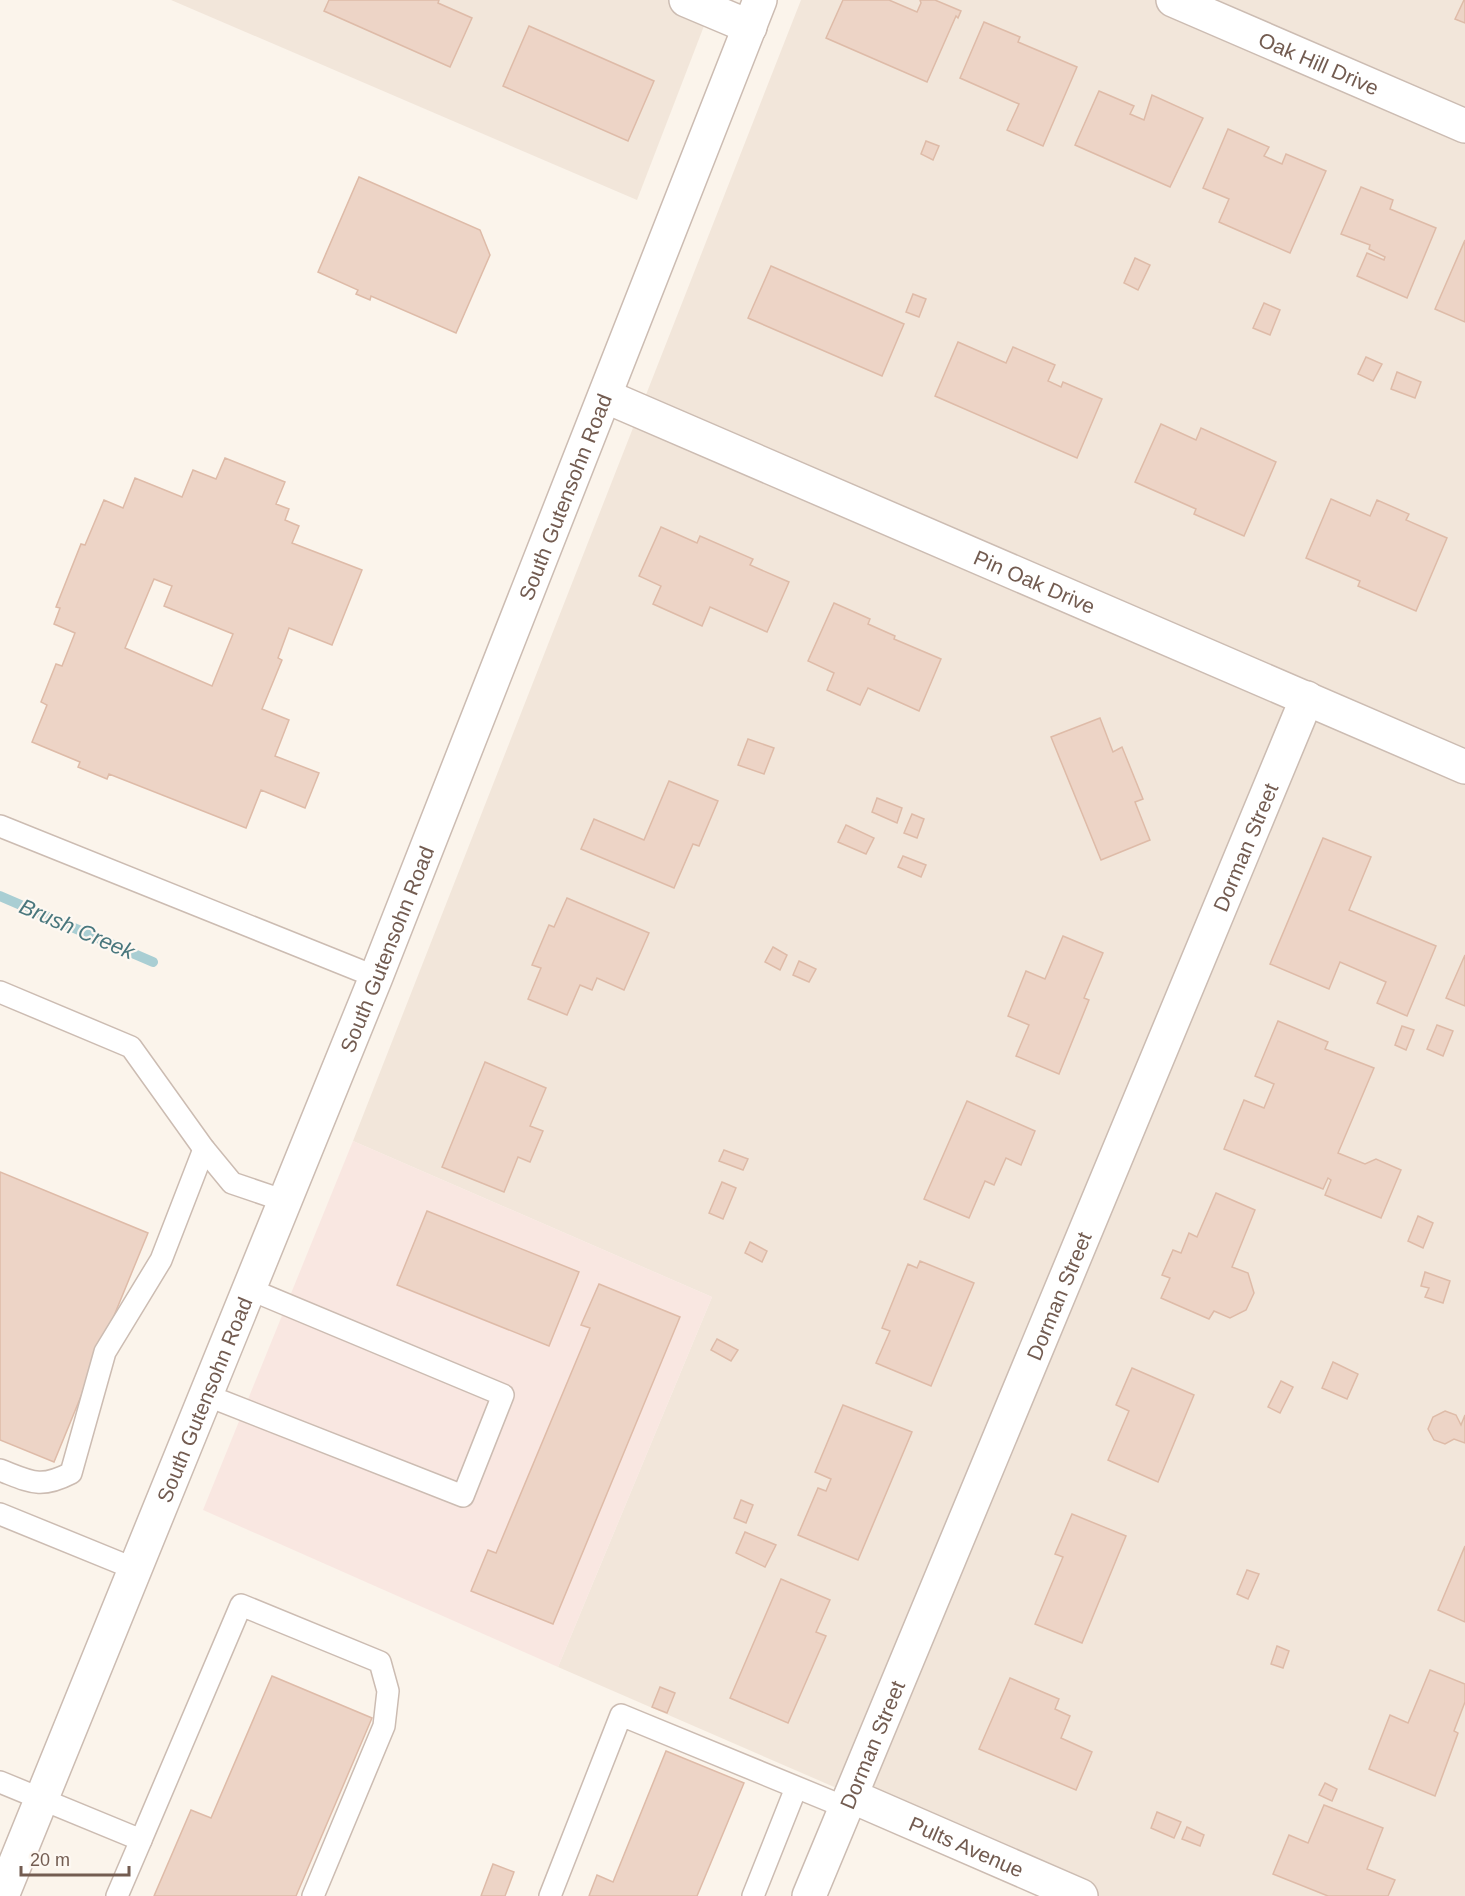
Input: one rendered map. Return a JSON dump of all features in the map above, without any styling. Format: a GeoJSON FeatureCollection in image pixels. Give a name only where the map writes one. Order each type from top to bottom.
{"type":"FeatureCollection","features":[{"type":"Feature","properties":{"kind":"street"},"geometry":{"type":"LineString","coordinates":[[686,0],[755,14]]}},
{"type":"Feature","properties":{"kind":"street","name":"Oak Hill Drive"},"geometry":{"type":"LineString","coordinates":[[1173,0],[1465,126]]}},
{"type":"Feature","properties":{"kind":"street","name":"South Gutensohn Road"},"geometry":{"type":"LineString","coordinates":[[2,1896],[376,977],[755,14]]}},
{"type":"Feature","properties":{"kind":"street","name":"Pin Oak Drive"},"geometry":{"type":"LineString","coordinates":[[605,396],[1465,767]]}},
{"type":"Feature","properties":{"kind":"street","name":"Dorman Street"},"geometry":{"type":"LineString","coordinates":[[809,1896],[1307,698]]}},
{"type":"Feature","properties":{"kind":"street","name":"Pults Avenue"},"geometry":{"type":"LineString","coordinates":[[849,1802],[1081,1896]]}},
{"type":"Feature","properties":{"kind":"lane"},"geometry":{"type":"LineString","coordinates":[[0,826],[376,977]]}},
{"type":"Feature","properties":{"kind":"lane"},"geometry":{"type":"LineString","coordinates":[[0,992],[130,1047],[231,1183],[285,1201]]}},
{"type":"Feature","properties":{"kind":"lane"},"geometry":{"type":"LineString","coordinates":[[0,1470],[29,1482],[51,1484],[71,1473],[105,1352],[161,1260],[204,1149]]}},
{"type":"Feature","properties":{"kind":"lane"},"geometry":{"type":"LineString","coordinates":[[206,1395],[463,1496],[503,1395],[249,1289]]}},
{"type":"Feature","properties":{"kind":"lane"},"geometry":{"type":"LineString","coordinates":[[0,1514],[135,1569]]}},
{"type":"Feature","properties":{"kind":"lane"},"geometry":{"type":"LineString","coordinates":[[117,1896],[241,1605],[380,1662],[388,1690],[384,1726],[313,1896]]}},
{"type":"Feature","properties":{"kind":"lane"},"geometry":{"type":"LineString","coordinates":[[550,1896],[621,1715],[796,1788],[849,1802]]}},
{"type":"Feature","properties":{"kind":"lane"},"geometry":{"type":"LineString","coordinates":[[0,1782],[141,1839]]}},
{"type":"Feature","properties":{"kind":"lane"},"geometry":{"type":"LineString","coordinates":[[753,1896],[796,1788]]}},
{"type":"Feature","properties":{"kind":"shaded area"},"geometry":{"type":"Polygon","coordinates":[[[171,0],[714,0],[637,200],[171,0]]]}},
{"type":"Feature","properties":{"kind":"shaded area"},"geometry":{"type":"Polygon","coordinates":[[[801,0],[1465,0],[1465,1896],[1085,1896],[558,1667],[712,1297],[353,1141],[801,0]]]}},
{"type":"Feature","properties":{"kind":"shaded area"},"geometry":{"type":"Polygon","coordinates":[[[353,1141],[712,1297],[558,1667],[203,1510],[353,1141]]]}},
{"type":"Feature","properties":{"kind":"building"},"geometry":{"type":"Polygon","coordinates":[[[329,0],[439,0],[438,3],[472,18],[450,67],[324,11],[329,0]]]}},
{"type":"Feature","properties":{"kind":"building"},"geometry":{"type":"Polygon","coordinates":[[[843,0],[889,0],[917,12],[920,0],[935,0],[961,11],[958,18],[956,16],[927,82],[826,38],[843,0]]]}},
{"type":"Feature","properties":{"kind":"building"},"geometry":{"type":"Polygon","coordinates":[[[1465,0],[1465,23],[1455,19],[1465,0]]]}},
{"type":"Feature","properties":{"kind":"building"},"geometry":{"type":"Polygon","coordinates":[[[984,22],[1020,37],[1018,42],[1077,67],[1043,146],[1007,130],[1019,104],[960,78],[984,22]]]}},
{"type":"Feature","properties":{"kind":"building"},"geometry":{"type":"Polygon","coordinates":[[[529,26],[654,81],[628,141],[503,86],[529,26]]]}},
{"type":"Feature","properties":{"kind":"building"},"geometry":{"type":"Polygon","coordinates":[[[1099,91],[1134,106],[1130,114],[1144,120],[1152,95],[1203,118],[1170,187],[1075,145],[1099,91]]]}},
{"type":"Feature","properties":{"kind":"building"},"geometry":{"type":"Polygon","coordinates":[[[1228,129],[1269,147],[1264,156],[1282,164],[1286,154],[1326,171],[1290,253],[1219,222],[1229,199],[1203,188],[1228,129]]]}},
{"type":"Feature","properties":{"kind":"building"},"geometry":{"type":"Polygon","coordinates":[[[926,141],[939,146],[933,160],[921,154],[926,141]]]}},
{"type":"Feature","properties":{"kind":"building"},"geometry":{"type":"Polygon","coordinates":[[[359,177],[480,230],[490,255],[456,333],[371,296],[370,300],[356,294],[358,290],[318,272],[359,177]]]}},
{"type":"Feature","properties":{"kind":"building"},"geometry":{"type":"Polygon","coordinates":[[[1361,187],[1393,200],[1390,209],[1436,228],[1407,298],[1357,276],[1367,253],[1384,260],[1385,257],[1369,249],[1370,245],[1341,234],[1361,187]]]}},
{"type":"Feature","properties":{"kind":"building"},"geometry":{"type":"Polygon","coordinates":[[[1465,240],[1465,322],[1435,309],[1465,240]]]}},
{"type":"Feature","properties":{"kind":"building"},"geometry":{"type":"Polygon","coordinates":[[[1135,258],[1150,265],[1138,290],[1124,283],[1135,258]]]}},
{"type":"Feature","properties":{"kind":"building"},"geometry":{"type":"Polygon","coordinates":[[[771,266],[904,324],[882,376],[748,318],[771,266]]]}},
{"type":"Feature","properties":{"kind":"building"},"geometry":{"type":"Polygon","coordinates":[[[913,294],[926,299],[919,317],[906,312],[913,294]]]}},
{"type":"Feature","properties":{"kind":"building"},"geometry":{"type":"Polygon","coordinates":[[[1264,303],[1280,310],[1270,335],[1253,328],[1264,303]]]}},
{"type":"Feature","properties":{"kind":"building"},"geometry":{"type":"Polygon","coordinates":[[[958,342],[1006,363],[1013,347],[1055,365],[1048,381],[1061,387],[1063,382],[1102,399],[1077,458],[935,396],[958,342]]]}},
{"type":"Feature","properties":{"kind":"building"},"geometry":{"type":"Polygon","coordinates":[[[1366,357],[1382,364],[1373,381],[1358,374],[1366,357]]]}},
{"type":"Feature","properties":{"kind":"building"},"geometry":{"type":"Polygon","coordinates":[[[1397,372],[1421,382],[1415,398],[1391,389],[1397,372]]]}},
{"type":"Feature","properties":{"kind":"building"},"geometry":{"type":"Polygon","coordinates":[[[1161,424],[1196,440],[1201,428],[1276,462],[1244,536],[1194,514],[1196,509],[1135,482],[1161,424]]]}},
{"type":"Feature","properties":{"kind":"building"},"geometry":{"type":"Polygon","coordinates":[[[225,458],[285,482],[276,504],[289,509],[285,520],[299,526],[292,543],[362,570],[332,645],[289,628],[278,658],[282,660],[262,709],[289,720],[275,756],[319,773],[305,808],[261,790],[246,828],[109,774],[107,779],[78,767],[80,762],[32,742],[47,705],[41,702],[56,664],[62,666],[75,633],[54,624],[60,608],[56,607],[81,544],[85,545],[104,500],[123,508],[135,478],[182,497],[193,470],[216,479],[225,458]],[[154,579],[125,648],[212,686],[233,634],[164,606],[172,586],[154,579]]]}},
{"type":"Feature","properties":{"kind":"building"},"geometry":{"type":"Polygon","coordinates":[[[1331,499],[1370,516],[1377,500],[1409,514],[1406,520],[1447,538],[1416,611],[1358,586],[1360,581],[1306,558],[1331,499]]]}},
{"type":"Feature","properties":{"kind":"building"},"geometry":{"type":"Polygon","coordinates":[[[661,527],[697,543],[700,536],[753,559],[750,565],[789,582],[767,632],[710,607],[702,626],[653,604],[661,586],[639,576],[661,527]]]}},
{"type":"Feature","properties":{"kind":"building"},"geometry":{"type":"Polygon","coordinates":[[[834,603],[870,619],[868,624],[895,636],[894,639],[941,659],[919,711],[868,688],[860,705],[827,690],[834,673],[808,661],[834,603]]]}},
{"type":"Feature","properties":{"kind":"building"},"geometry":{"type":"Polygon","coordinates":[[[1100,718],[1113,752],[1122,747],[1143,799],[1135,802],[1150,840],[1101,860],[1051,737],[1100,718]]]}},
{"type":"Feature","properties":{"kind":"building"},"geometry":{"type":"Polygon","coordinates":[[[748,739],[774,748],[764,774],[738,765],[748,739]]]}},
{"type":"Feature","properties":{"kind":"building"},"geometry":{"type":"Polygon","coordinates":[[[669,781],[718,801],[699,846],[693,844],[674,888],[581,849],[594,819],[644,840],[669,781]]]}},
{"type":"Feature","properties":{"kind":"building"},"geometry":{"type":"Polygon","coordinates":[[[877,798],[902,808],[897,823],[872,812],[877,798]]]}},
{"type":"Feature","properties":{"kind":"building"},"geometry":{"type":"Polygon","coordinates":[[[912,814],[924,819],[917,838],[904,833],[912,814]]]}},
{"type":"Feature","properties":{"kind":"building"},"geometry":{"type":"Polygon","coordinates":[[[846,825],[874,838],[866,854],[838,842],[846,825]]]}},
{"type":"Feature","properties":{"kind":"building"},"geometry":{"type":"Polygon","coordinates":[[[1323,838],[1371,857],[1349,910],[1436,946],[1407,1016],[1377,1003],[1386,982],[1340,962],[1329,989],[1270,964],[1323,838]]]}},
{"type":"Feature","properties":{"kind":"building"},"geometry":{"type":"Polygon","coordinates":[[[903,856],[926,865],[921,877],[898,867],[903,856]]]}},
{"type":"Feature","properties":{"kind":"building"},"geometry":{"type":"Polygon","coordinates":[[[567,898],[649,933],[624,990],[597,978],[592,990],[580,985],[567,1015],[528,999],[541,968],[532,965],[549,925],[554,927],[567,898]]]}},
{"type":"Feature","properties":{"kind":"building"},"geometry":{"type":"Polygon","coordinates":[[[1063,936],[1103,953],[1084,998],[1089,1000],[1059,1074],[1016,1056],[1029,1025],[1008,1016],[1026,971],[1045,979],[1063,936]]]}},
{"type":"Feature","properties":{"kind":"building"},"geometry":{"type":"Polygon","coordinates":[[[773,947],[787,955],[780,970],[765,962],[773,947]]]}},
{"type":"Feature","properties":{"kind":"building"},"geometry":{"type":"Polygon","coordinates":[[[1465,955],[1465,1006],[1446,998],[1465,955]]]}},
{"type":"Feature","properties":{"kind":"building"},"geometry":{"type":"Polygon","coordinates":[[[799,961],[816,969],[809,982],[793,975],[799,961]]]}},
{"type":"Feature","properties":{"kind":"building"},"geometry":{"type":"Polygon","coordinates":[[[1278,1021],[1328,1042],[1325,1049],[1374,1068],[1338,1153],[1365,1164],[1376,1159],[1401,1170],[1381,1218],[1325,1195],[1331,1180],[1328,1178],[1323,1189],[1224,1149],[1244,1100],[1264,1108],[1274,1084],[1255,1076],[1278,1021]]]}},
{"type":"Feature","properties":{"kind":"building"},"geometry":{"type":"Polygon","coordinates":[[[1437,1025],[1453,1031],[1443,1056],[1427,1049],[1437,1025]]]}},
{"type":"Feature","properties":{"kind":"building"},"geometry":{"type":"Polygon","coordinates":[[[1402,1026],[1414,1030],[1406,1050],[1395,1045],[1402,1026]]]}},
{"type":"Feature","properties":{"kind":"building"},"geometry":{"type":"Polygon","coordinates":[[[485,1062],[546,1088],[530,1126],[543,1131],[530,1162],[518,1157],[504,1192],[442,1167],[485,1062]]]}},
{"type":"Feature","properties":{"kind":"building"},"geometry":{"type":"Polygon","coordinates":[[[967,1101],[1035,1131],[1021,1165],[1006,1158],[994,1185],[985,1181],[969,1218],[924,1199],[967,1101]]]}},
{"type":"Feature","properties":{"kind":"building"},"geometry":{"type":"Polygon","coordinates":[[[724,1150],[748,1159],[743,1170],[719,1161],[724,1150]]]}},
{"type":"Feature","properties":{"kind":"building"},"geometry":{"type":"Polygon","coordinates":[[[0,1172],[148,1233],[54,1462],[0,1440],[0,1172]]]}},
{"type":"Feature","properties":{"kind":"building"},"geometry":{"type":"Polygon","coordinates":[[[722,1182],[736,1188],[723,1219],[709,1213],[722,1182]]]}},
{"type":"Feature","properties":{"kind":"building"},"geometry":{"type":"Polygon","coordinates":[[[1216,1193],[1255,1210],[1232,1267],[1248,1273],[1254,1293],[1246,1310],[1230,1318],[1214,1311],[1209,1319],[1161,1298],[1170,1278],[1162,1275],[1173,1250],[1181,1253],[1189,1233],[1197,1237],[1216,1193]]]}},
{"type":"Feature","properties":{"kind":"building"},"geometry":{"type":"Polygon","coordinates":[[[427,1211],[579,1272],[549,1346],[397,1285],[427,1211]]]}},
{"type":"Feature","properties":{"kind":"building"},"geometry":{"type":"Polygon","coordinates":[[[1418,1216],[1433,1223],[1423,1248],[1408,1241],[1418,1216]]]}},
{"type":"Feature","properties":{"kind":"building"},"geometry":{"type":"Polygon","coordinates":[[[750,1242],[767,1251],[762,1262],[745,1253],[750,1242]]]}},
{"type":"Feature","properties":{"kind":"building"},"geometry":{"type":"Polygon","coordinates":[[[920,1261],[974,1283],[931,1386],[876,1363],[890,1331],[882,1328],[908,1264],[917,1268],[920,1261]]]}},
{"type":"Feature","properties":{"kind":"building"},"geometry":{"type":"Polygon","coordinates":[[[1425,1272],[1450,1281],[1443,1303],[1425,1297],[1429,1288],[1421,1286],[1425,1272]]]}},
{"type":"Feature","properties":{"kind":"building"},"geometry":{"type":"Polygon","coordinates":[[[599,1284],[680,1317],[553,1624],[471,1591],[488,1550],[496,1553],[590,1328],[581,1325],[599,1284]]]}},
{"type":"Feature","properties":{"kind":"building"},"geometry":{"type":"Polygon","coordinates":[[[717,1339],[738,1350],[731,1361],[711,1350],[717,1339]]]}},
{"type":"Feature","properties":{"kind":"building"},"geometry":{"type":"Polygon","coordinates":[[[1333,1362],[1358,1374],[1347,1399],[1322,1388],[1333,1362]]]}},
{"type":"Feature","properties":{"kind":"building"},"geometry":{"type":"Polygon","coordinates":[[[1132,1368],[1194,1395],[1158,1482],[1108,1460],[1129,1411],[1116,1405],[1132,1368]]]}},
{"type":"Feature","properties":{"kind":"building"},"geometry":{"type":"Polygon","coordinates":[[[1281,1381],[1293,1387],[1280,1413],[1268,1407],[1281,1381]]]}},
{"type":"Feature","properties":{"kind":"building"},"geometry":{"type":"Polygon","coordinates":[[[843,1405],[912,1432],[858,1560],[798,1535],[818,1488],[826,1491],[831,1479],[815,1472],[843,1405]]]}},
{"type":"Feature","properties":{"kind":"building"},"geometry":{"type":"Polygon","coordinates":[[[1445,1411],[1456,1415],[1461,1425],[1465,1415],[1465,1443],[1454,1439],[1445,1444],[1434,1440],[1428,1429],[1433,1417],[1445,1411]]]}},
{"type":"Feature","properties":{"kind":"building"},"geometry":{"type":"Polygon","coordinates":[[[741,1500],[753,1505],[746,1523],[734,1518],[741,1500]]]}},
{"type":"Feature","properties":{"kind":"building"},"geometry":{"type":"Polygon","coordinates":[[[1072,1514],[1126,1536],[1082,1643],[1035,1624],[1063,1557],[1055,1554],[1072,1514]]]}},
{"type":"Feature","properties":{"kind":"building"},"geometry":{"type":"Polygon","coordinates":[[[745,1532],[776,1545],[765,1567],[736,1553],[745,1532]]]}},
{"type":"Feature","properties":{"kind":"building"},"geometry":{"type":"Polygon","coordinates":[[[1465,1546],[1465,1622],[1438,1610],[1465,1546]]]}},
{"type":"Feature","properties":{"kind":"building"},"geometry":{"type":"Polygon","coordinates":[[[1247,1570],[1259,1574],[1248,1599],[1237,1594],[1247,1570]]]}},
{"type":"Feature","properties":{"kind":"building"},"geometry":{"type":"Polygon","coordinates":[[[781,1579],[830,1600],[816,1632],[826,1636],[788,1723],[730,1698],[781,1579]]]}},
{"type":"Feature","properties":{"kind":"building"},"geometry":{"type":"Polygon","coordinates":[[[1277,1646],[1289,1651],[1283,1668],[1271,1664],[1277,1646]]]}},
{"type":"Feature","properties":{"kind":"building"},"geometry":{"type":"Polygon","coordinates":[[[1430,1670],[1465,1684],[1465,1702],[1454,1731],[1458,1733],[1435,1796],[1369,1769],[1390,1715],[1408,1723],[1430,1670]]]}},
{"type":"Feature","properties":{"kind":"building"},"geometry":{"type":"Polygon","coordinates":[[[272,1676],[372,1718],[296,1896],[154,1896],[191,1810],[211,1818],[272,1676]]]}},
{"type":"Feature","properties":{"kind":"building"},"geometry":{"type":"Polygon","coordinates":[[[1010,1678],[1059,1699],[1055,1709],[1070,1716],[1061,1738],[1092,1752],[1076,1790],[979,1749],[1010,1678]]]}},
{"type":"Feature","properties":{"kind":"building"},"geometry":{"type":"Polygon","coordinates":[[[660,1687],[675,1693],[667,1713],[652,1707],[660,1687]]]}},
{"type":"Feature","properties":{"kind":"building"},"geometry":{"type":"Polygon","coordinates":[[[666,1751],[744,1783],[697,1896],[589,1896],[597,1875],[613,1882],[666,1751]]]}},
{"type":"Feature","properties":{"kind":"building"},"geometry":{"type":"Polygon","coordinates":[[[1325,1783],[1337,1789],[1332,1801],[1319,1795],[1325,1783]]]}},
{"type":"Feature","properties":{"kind":"building"},"geometry":{"type":"Polygon","coordinates":[[[1324,1805],[1383,1828],[1367,1869],[1395,1880],[1388,1896],[1328,1896],[1273,1874],[1289,1835],[1308,1843],[1324,1805]]]}},
{"type":"Feature","properties":{"kind":"building"},"geometry":{"type":"Polygon","coordinates":[[[1157,1812],[1181,1822],[1174,1838],[1151,1828],[1157,1812]]]}},
{"type":"Feature","properties":{"kind":"building"},"geometry":{"type":"Polygon","coordinates":[[[1187,1827],[1204,1835],[1200,1846],[1182,1839],[1187,1827]]]}},
{"type":"Feature","properties":{"kind":"building"},"geometry":{"type":"Polygon","coordinates":[[[493,1864],[514,1872],[505,1896],[481,1896],[493,1864]]]}},
{"type":"Feature","properties":{"kind":"waterway","name":"Brush Creek"},"geometry":{"type":"LineString","coordinates":[[0,896],[153,962]]}}]}
